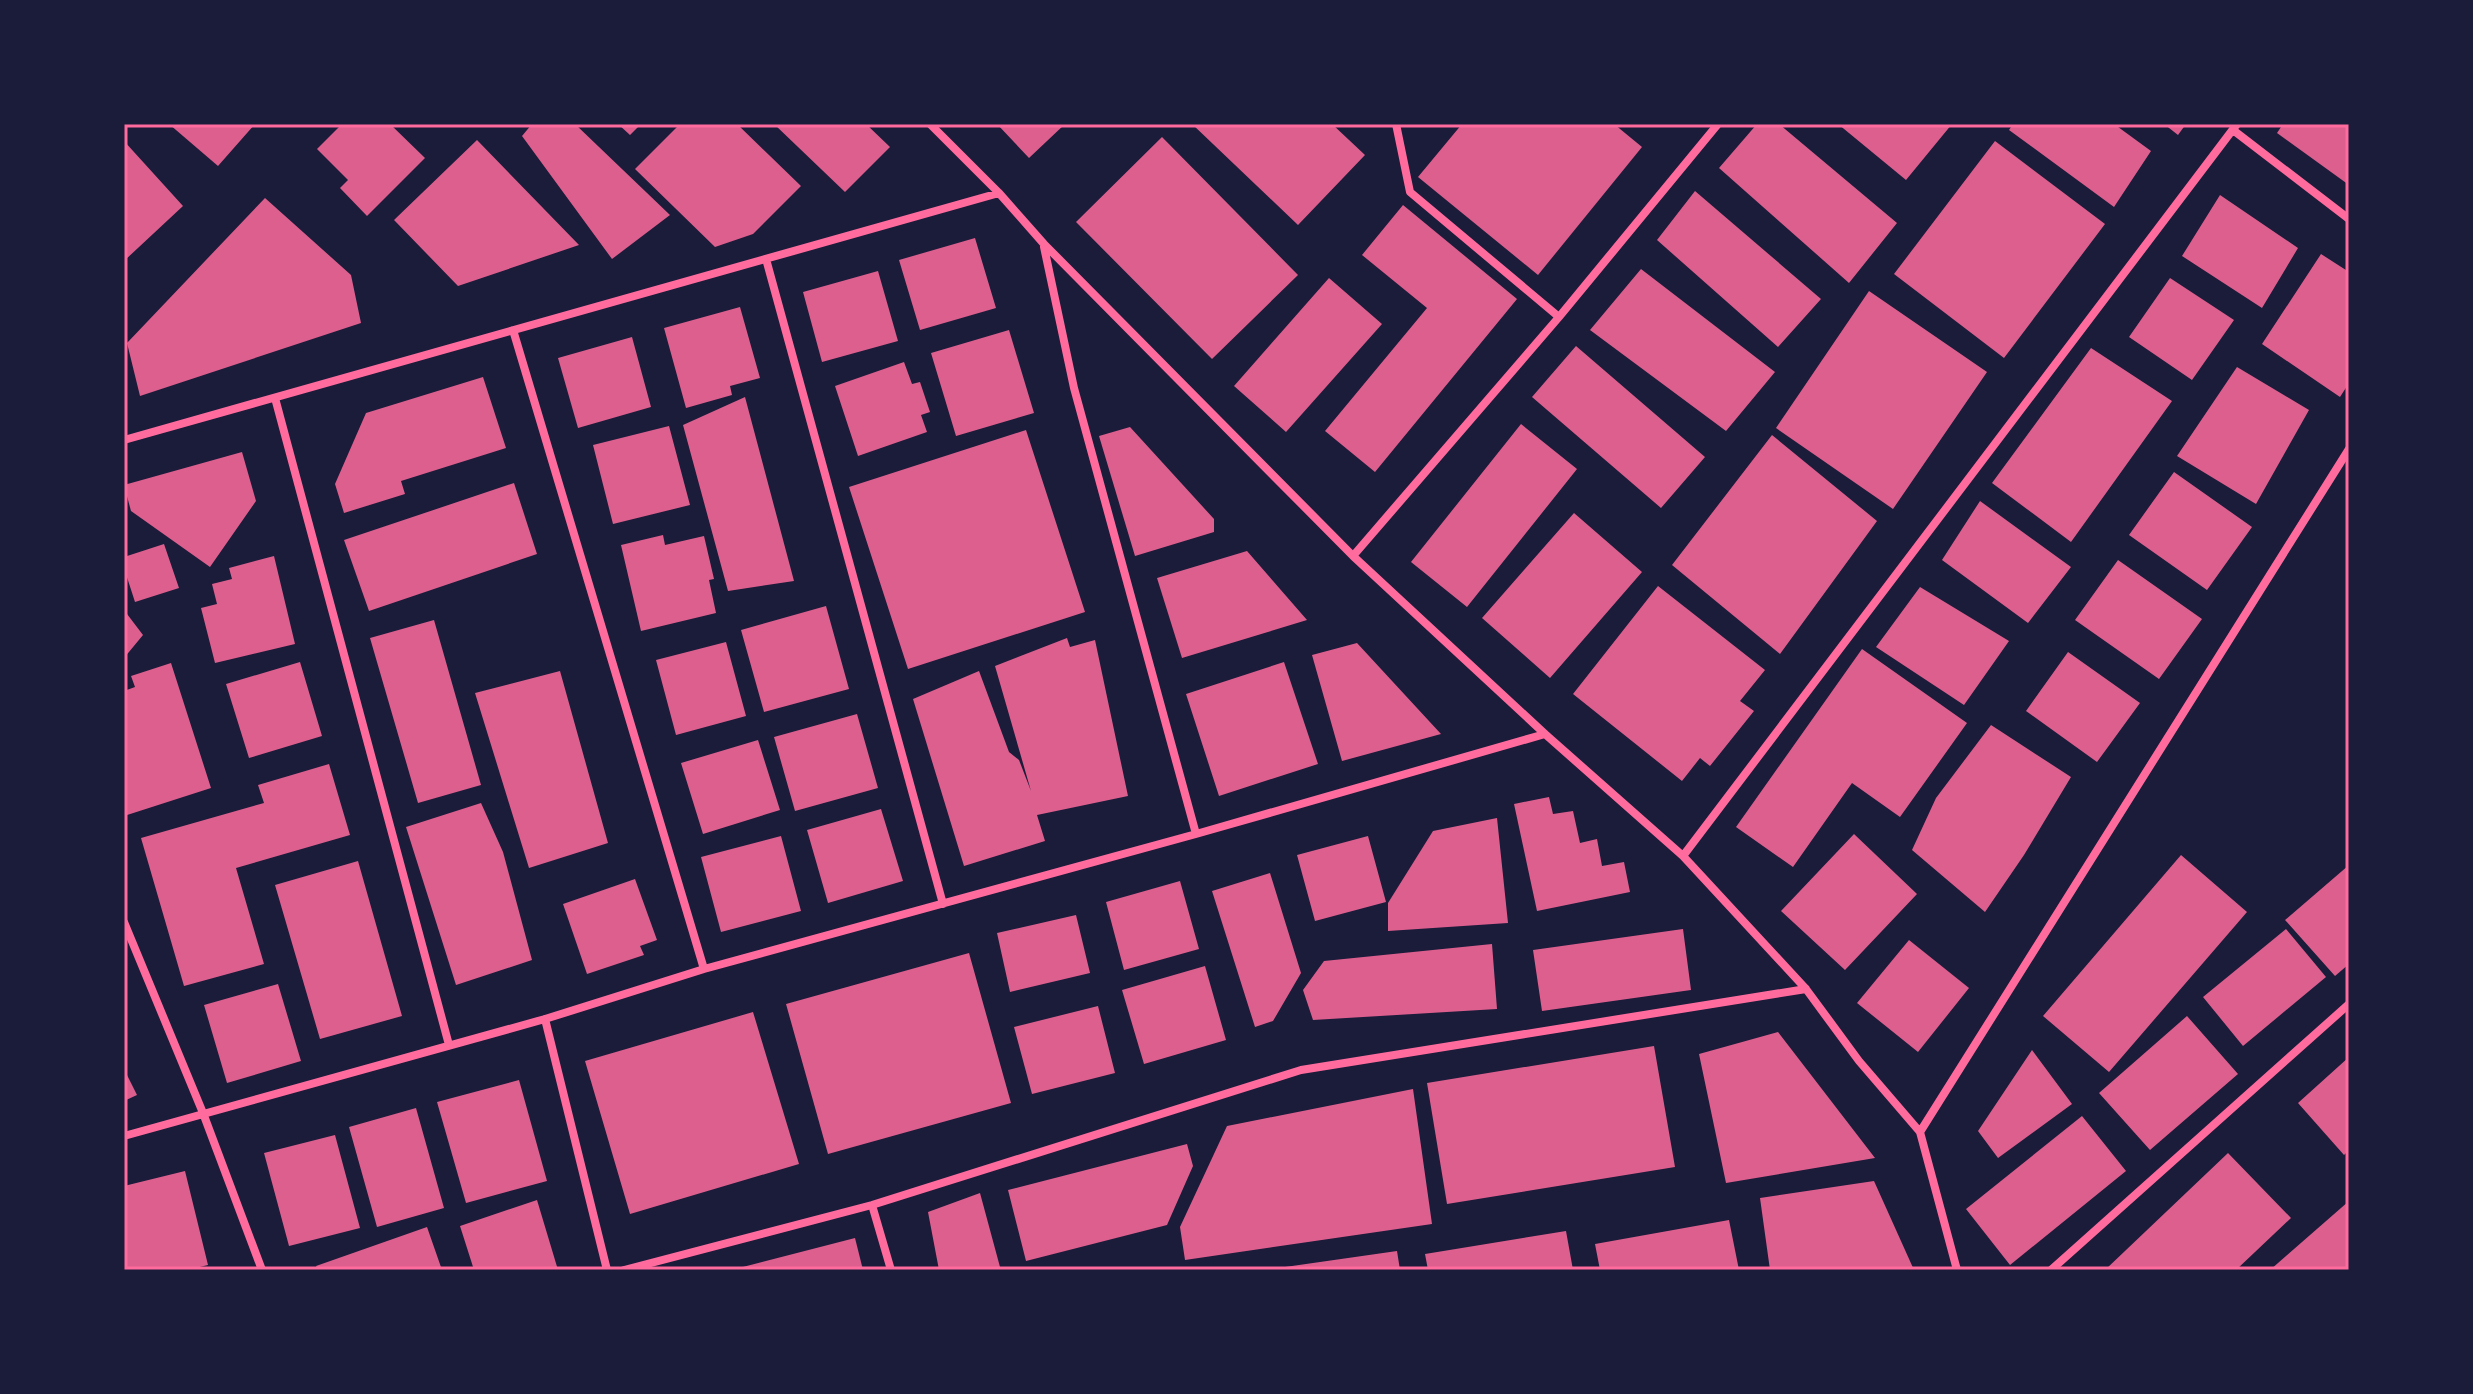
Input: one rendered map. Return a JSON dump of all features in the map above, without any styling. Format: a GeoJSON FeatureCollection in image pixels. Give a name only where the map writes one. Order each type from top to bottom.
{"type":"FeatureCollection","features":[{"type":"Feature","properties":{"kind":"street"},"geometry":{"type":"LineString","coordinates":[[930,124],[999,193],[1044,244],[1353,556],[1545,734],[1683,856],[1806,989],[1859,1061],[1920,1132],[1957,1270]]}},
{"type":"Feature","properties":{"kind":"street"},"geometry":{"type":"LineString","coordinates":[[1396,124],[1410,192],[1559,317]]}},
{"type":"Feature","properties":{"kind":"street"},"geometry":{"type":"LineString","coordinates":[[1353,556],[1559,317],[1718,124]]}},
{"type":"Feature","properties":{"kind":"street"},"geometry":{"type":"LineString","coordinates":[[1683,856],[2235,127],[2349,219]]}},
{"type":"Feature","properties":{"kind":"street"},"geometry":{"type":"LineString","coordinates":[[124,440],[999,193]]}},
{"type":"Feature","properties":{"kind":"street"},"geometry":{"type":"LineString","coordinates":[[1044,244],[1074,388],[1196,834]]}},
{"type":"Feature","properties":{"kind":"street"},"geometry":{"type":"LineString","coordinates":[[766,259],[943,904]]}},
{"type":"Feature","properties":{"kind":"street"},"geometry":{"type":"LineString","coordinates":[[513,330],[704,969]]}},
{"type":"Feature","properties":{"kind":"street"},"geometry":{"type":"LineString","coordinates":[[275,398],[449,1045]]}},
{"type":"Feature","properties":{"kind":"street"},"geometry":{"type":"LineString","coordinates":[[1920,1132],[2349,449]]}},
{"type":"Feature","properties":{"kind":"street"},"geometry":{"type":"LineString","coordinates":[[124,1136],[545,1019],[704,969],[1545,734]]}},
{"type":"Feature","properties":{"kind":"street"},"geometry":{"type":"LineString","coordinates":[[124,922],[203,1113],[262,1270]]}},
{"type":"Feature","properties":{"kind":"street"},"geometry":{"type":"LineString","coordinates":[[624,1270],[872,1205],[1301,1070],[1806,989]]}},
{"type":"Feature","properties":{"kind":"street"},"geometry":{"type":"LineString","coordinates":[[2051,1270],[2349,1004]]}},
{"type":"Feature","properties":{"kind":"street"},"geometry":{"type":"LineString","coordinates":[[545,1019],[607,1270]]}},
{"type":"Feature","properties":{"kind":"street"},"geometry":{"type":"LineString","coordinates":[[872,1205],[891,1270]]}},
{"type":"Feature","properties":{"kind":"building"},"geometry":{"type":"Polygon","coordinates":[[[169,124],[255,124],[218,166],[169,124]]]}},
{"type":"Feature","properties":{"kind":"building"},"geometry":{"type":"Polygon","coordinates":[[[342,124],[355,127],[359,124],[390,124],[425,158],[367,216],[340,188],[348,180],[317,149],[342,124]]]}},
{"type":"Feature","properties":{"kind":"building"},"geometry":{"type":"Polygon","coordinates":[[[532,124],[575,124],[670,215],[612,259],[522,136],[532,124]]]}},
{"type":"Feature","properties":{"kind":"building"},"geometry":{"type":"Polygon","coordinates":[[[618,124],[641,124],[630,135],[618,124]]]}},
{"type":"Feature","properties":{"kind":"building"},"geometry":{"type":"Polygon","coordinates":[[[680,124],[737,124],[801,186],[753,234],[715,247],[635,169],[680,124]]]}},
{"type":"Feature","properties":{"kind":"building"},"geometry":{"type":"Polygon","coordinates":[[[774,124],[866,124],[890,147],[845,192],[774,124]]]}},
{"type":"Feature","properties":{"kind":"building"},"geometry":{"type":"Polygon","coordinates":[[[997,124],[1065,124],[1029,158],[997,124]]]}},
{"type":"Feature","properties":{"kind":"building"},"geometry":{"type":"Polygon","coordinates":[[[1192,124],[1332,124],[1365,155],[1298,225],[1192,124]]]}},
{"type":"Feature","properties":{"kind":"building"},"geometry":{"type":"Polygon","coordinates":[[[1462,124],[1614,124],[1642,147],[1538,275],[1418,177],[1462,124]]]}},
{"type":"Feature","properties":{"kind":"building"},"geometry":{"type":"Polygon","coordinates":[[[1757,124],[1779,124],[1897,223],[1849,283],[1719,168],[1757,124]]]}},
{"type":"Feature","properties":{"kind":"building"},"geometry":{"type":"Polygon","coordinates":[[[1838,124],[1952,124],[1906,180],[1838,124]]]}},
{"type":"Feature","properties":{"kind":"building"},"geometry":{"type":"Polygon","coordinates":[[[2013,124],[2114,124],[2151,151],[2114,207],[2009,130],[2013,124]]]}},
{"type":"Feature","properties":{"kind":"building"},"geometry":{"type":"Polygon","coordinates":[[[2164,124],[2186,124],[2178,135],[2164,124]]]}},
{"type":"Feature","properties":{"kind":"building"},"geometry":{"type":"Polygon","coordinates":[[[2283,124],[2349,124],[2349,185],[2277,133],[2283,124]]]}},
{"type":"Feature","properties":{"kind":"building"},"geometry":{"type":"Polygon","coordinates":[[[1162,137],[1298,275],[1212,359],[1076,222],[1162,137]]]}},
{"type":"Feature","properties":{"kind":"building"},"geometry":{"type":"Polygon","coordinates":[[[477,140],[579,245],[458,286],[394,220],[477,140]]]}},
{"type":"Feature","properties":{"kind":"building"},"geometry":{"type":"Polygon","coordinates":[[[124,141],[183,206],[124,261],[124,141]]]}},
{"type":"Feature","properties":{"kind":"building"},"geometry":{"type":"Polygon","coordinates":[[[1995,141],[2105,224],[2004,358],[1894,274],[1995,141]]]}},
{"type":"Feature","properties":{"kind":"building"},"geometry":{"type":"Polygon","coordinates":[[[1695,191],[1821,299],[1778,347],[1657,240],[1695,191]]]}},
{"type":"Feature","properties":{"kind":"building"},"geometry":{"type":"Polygon","coordinates":[[[2220,195],[2298,248],[2262,308],[2182,256],[2220,195]]]}},
{"type":"Feature","properties":{"kind":"building"},"geometry":{"type":"Polygon","coordinates":[[[265,198],[351,275],[361,323],[140,396],[127,343],[265,198]]]}},
{"type":"Feature","properties":{"kind":"building"},"geometry":{"type":"Polygon","coordinates":[[[1403,205],[1517,299],[1375,472],[1325,431],[1427,308],[1362,255],[1403,205]]]}},
{"type":"Feature","properties":{"kind":"building"},"geometry":{"type":"Polygon","coordinates":[[[975,238],[996,308],[920,330],[899,260],[975,238]]]}},
{"type":"Feature","properties":{"kind":"building"},"geometry":{"type":"Polygon","coordinates":[[[2321,254],[2349,272],[2349,383],[2340,397],[2262,344],[2321,254]]]}},
{"type":"Feature","properties":{"kind":"building"},"geometry":{"type":"Polygon","coordinates":[[[1641,269],[1775,372],[1726,431],[1590,330],[1641,269]]]}},
{"type":"Feature","properties":{"kind":"building"},"geometry":{"type":"Polygon","coordinates":[[[878,271],[898,341],[822,362],[803,292],[878,271]]]}},
{"type":"Feature","properties":{"kind":"building"},"geometry":{"type":"Polygon","coordinates":[[[1329,278],[1382,324],[1286,432],[1234,386],[1329,278]]]}},
{"type":"Feature","properties":{"kind":"building"},"geometry":{"type":"Polygon","coordinates":[[[2170,278],[2234,320],[2192,380],[2129,337],[2170,278]]]}},
{"type":"Feature","properties":{"kind":"building"},"geometry":{"type":"Polygon","coordinates":[[[1869,291],[1987,372],[1893,509],[1776,428],[1869,291]]]}},
{"type":"Feature","properties":{"kind":"building"},"geometry":{"type":"Polygon","coordinates":[[[740,307],[760,378],[730,386],[732,395],[686,408],[664,328],[740,307]]]}},
{"type":"Feature","properties":{"kind":"building"},"geometry":{"type":"Polygon","coordinates":[[[1009,330],[1034,413],[956,436],[931,353],[1009,330]]]}},
{"type":"Feature","properties":{"kind":"building"},"geometry":{"type":"Polygon","coordinates":[[[632,337],[651,407],[578,428],[558,358],[632,337]]]}},
{"type":"Feature","properties":{"kind":"building"},"geometry":{"type":"Polygon","coordinates":[[[1576,346],[1705,457],[1661,508],[1532,397],[1576,346]]]}},
{"type":"Feature","properties":{"kind":"building"},"geometry":{"type":"Polygon","coordinates":[[[2091,348],[2172,401],[2071,542],[1992,483],[2091,348]]]}},
{"type":"Feature","properties":{"kind":"building"},"geometry":{"type":"Polygon","coordinates":[[[904,362],[912,384],[920,382],[930,412],[921,415],[927,432],[858,456],[835,386],[904,362]]]}},
{"type":"Feature","properties":{"kind":"building"},"geometry":{"type":"Polygon","coordinates":[[[2237,367],[2309,410],[2256,504],[2177,456],[2237,367]]]}},
{"type":"Feature","properties":{"kind":"building"},"geometry":{"type":"Polygon","coordinates":[[[483,377],[506,448],[401,481],[405,494],[344,513],[335,484],[366,413],[483,377]]]}},
{"type":"Feature","properties":{"kind":"building"},"geometry":{"type":"Polygon","coordinates":[[[745,397],[794,581],[728,591],[683,425],[745,397]]]}},
{"type":"Feature","properties":{"kind":"building"},"geometry":{"type":"Polygon","coordinates":[[[1521,424],[1577,469],[1467,607],[1411,562],[1521,424]]]}},
{"type":"Feature","properties":{"kind":"building"},"geometry":{"type":"Polygon","coordinates":[[[669,426],[690,505],[613,524],[593,445],[669,426]]]}},
{"type":"Feature","properties":{"kind":"building"},"geometry":{"type":"Polygon","coordinates":[[[1130,427],[1214,519],[1214,532],[1135,556],[1099,436],[1130,427]]]}},
{"type":"Feature","properties":{"kind":"building"},"geometry":{"type":"Polygon","coordinates":[[[1026,430],[1085,612],[908,669],[849,487],[1026,430]]]}},
{"type":"Feature","properties":{"kind":"building"},"geometry":{"type":"Polygon","coordinates":[[[1772,435],[1877,521],[1780,654],[1672,565],[1772,435]]]}},
{"type":"Feature","properties":{"kind":"building"},"geometry":{"type":"Polygon","coordinates":[[[242,452],[256,501],[210,567],[131,511],[124,485],[242,452]]]}},
{"type":"Feature","properties":{"kind":"building"},"geometry":{"type":"Polygon","coordinates":[[[2174,472],[2252,527],[2207,590],[2129,535],[2174,472]]]}},
{"type":"Feature","properties":{"kind":"building"},"geometry":{"type":"Polygon","coordinates":[[[514,483],[537,554],[369,611],[344,540],[514,483]]]}},
{"type":"Feature","properties":{"kind":"building"},"geometry":{"type":"Polygon","coordinates":[[[1980,501],[2071,567],[2028,623],[1942,560],[1980,501]]]}},
{"type":"Feature","properties":{"kind":"building"},"geometry":{"type":"Polygon","coordinates":[[[1574,513],[1642,572],[1550,678],[1482,618],[1574,513]]]}},
{"type":"Feature","properties":{"kind":"building"},"geometry":{"type":"Polygon","coordinates":[[[663,535],[665,545],[704,536],[714,579],[709,580],[716,613],[641,631],[621,545],[663,535]]]}},
{"type":"Feature","properties":{"kind":"building"},"geometry":{"type":"Polygon","coordinates":[[[164,544],[179,588],[135,602],[124,568],[124,557],[164,544]]]}},
{"type":"Feature","properties":{"kind":"building"},"geometry":{"type":"Polygon","coordinates":[[[1247,551],[1307,620],[1182,658],[1157,578],[1247,551]]]}},
{"type":"Feature","properties":{"kind":"building"},"geometry":{"type":"Polygon","coordinates":[[[274,556],[295,644],[215,663],[201,608],[217,604],[212,584],[232,579],[229,568],[274,556]]]}},
{"type":"Feature","properties":{"kind":"building"},"geometry":{"type":"Polygon","coordinates":[[[2118,560],[2202,619],[2159,679],[2075,620],[2118,560]]]}},
{"type":"Feature","properties":{"kind":"building"},"geometry":{"type":"Polygon","coordinates":[[[1658,586],[1765,670],[1740,701],[1754,711],[1710,766],[1700,758],[1682,781],[1573,694],[1658,586]]]}},
{"type":"Feature","properties":{"kind":"building"},"geometry":{"type":"Polygon","coordinates":[[[1920,587],[2009,641],[1964,705],[1876,647],[1920,587]]]}},
{"type":"Feature","properties":{"kind":"building"},"geometry":{"type":"Polygon","coordinates":[[[826,606],[849,689],[764,712],[741,630],[826,606]]]}},
{"type":"Feature","properties":{"kind":"building"},"geometry":{"type":"Polygon","coordinates":[[[124,610],[143,635],[124,658],[124,610]]]}},
{"type":"Feature","properties":{"kind":"building"},"geometry":{"type":"Polygon","coordinates":[[[434,620],[481,785],[418,803],[370,638],[434,620]]]}},
{"type":"Feature","properties":{"kind":"building"},"geometry":{"type":"Polygon","coordinates":[[[1067,638],[1070,647],[1095,640],[1128,796],[1037,815],[1045,841],[964,866],[913,699],[979,671],[1009,752],[1019,760],[1031,791],[995,666],[1067,638]]]}},
{"type":"Feature","properties":{"kind":"building"},"geometry":{"type":"Polygon","coordinates":[[[726,642],[746,716],[676,735],[656,660],[726,642]]]}},
{"type":"Feature","properties":{"kind":"building"},"geometry":{"type":"Polygon","coordinates":[[[1357,643],[1441,734],[1342,761],[1312,655],[1357,643]]]}},
{"type":"Feature","properties":{"kind":"building"},"geometry":{"type":"Polygon","coordinates":[[[1862,649],[1967,723],[1900,817],[1852,783],[1793,867],[1736,827],[1862,649]]]}},
{"type":"Feature","properties":{"kind":"building"},"geometry":{"type":"Polygon","coordinates":[[[2068,652],[2140,703],[2097,762],[2026,711],[2068,652]]]}},
{"type":"Feature","properties":{"kind":"building"},"geometry":{"type":"Polygon","coordinates":[[[300,662],[322,736],[249,758],[226,684],[300,662]]]}},
{"type":"Feature","properties":{"kind":"building"},"geometry":{"type":"Polygon","coordinates":[[[1284,662],[1318,764],[1219,796],[1186,694],[1284,662]]]}},
{"type":"Feature","properties":{"kind":"building"},"geometry":{"type":"Polygon","coordinates":[[[171,663],[211,788],[124,816],[124,691],[135,687],[131,676],[171,663]]]}},
{"type":"Feature","properties":{"kind":"building"},"geometry":{"type":"Polygon","coordinates":[[[560,671],[608,843],[529,868],[475,693],[560,671]]]}},
{"type":"Feature","properties":{"kind":"building"},"geometry":{"type":"Polygon","coordinates":[[[857,714],[878,788],[795,811],[774,737],[857,714]]]}},
{"type":"Feature","properties":{"kind":"building"},"geometry":{"type":"Polygon","coordinates":[[[1991,725],[2071,777],[1985,912],[1912,850],[1936,798],[1991,725]]]}},
{"type":"Feature","properties":{"kind":"building"},"geometry":{"type":"Polygon","coordinates":[[[758,740],[780,810],[703,834],[681,763],[758,740]]]}},
{"type":"Feature","properties":{"kind":"building"},"geometry":{"type":"Polygon","coordinates":[[[329,764],[350,835],[236,868],[264,964],[184,986],[141,838],[264,803],[258,785],[329,764]]]}},
{"type":"Feature","properties":{"kind":"building"},"geometry":{"type":"Polygon","coordinates":[[[1549,797],[1553,814],[1573,811],[1580,843],[1597,839],[1602,866],[1624,862],[1630,892],[1537,911],[1514,804],[1549,797]]]}},
{"type":"Feature","properties":{"kind":"building"},"geometry":{"type":"Polygon","coordinates":[[[481,803],[503,852],[532,960],[456,985],[406,827],[481,803]]]}},
{"type":"Feature","properties":{"kind":"building"},"geometry":{"type":"Polygon","coordinates":[[[881,809],[903,881],[828,903],[807,830],[881,809]]]}},
{"type":"Feature","properties":{"kind":"building"},"geometry":{"type":"Polygon","coordinates":[[[1497,818],[1508,923],[1388,931],[1388,903],[1433,831],[1497,818]]]}},
{"type":"Feature","properties":{"kind":"building"},"geometry":{"type":"Polygon","coordinates":[[[1854,834],[1917,894],[1845,970],[1781,911],[1854,834]]]}},
{"type":"Feature","properties":{"kind":"building"},"geometry":{"type":"Polygon","coordinates":[[[781,836],[801,911],[721,932],[701,857],[781,836]]]}},
{"type":"Feature","properties":{"kind":"building"},"geometry":{"type":"Polygon","coordinates":[[[1368,836],[1386,902],[1315,921],[1297,855],[1368,836]]]}},
{"type":"Feature","properties":{"kind":"building"},"geometry":{"type":"Polygon","coordinates":[[[2181,855],[2247,912],[2109,1072],[2043,1016],[2181,855]]]}},
{"type":"Feature","properties":{"kind":"building"},"geometry":{"type":"Polygon","coordinates":[[[358,861],[402,1016],[320,1039],[275,885],[358,861]]]}},
{"type":"Feature","properties":{"kind":"building"},"geometry":{"type":"Polygon","coordinates":[[[2349,865],[2349,964],[2335,976],[2285,920],[2349,865]]]}},
{"type":"Feature","properties":{"kind":"building"},"geometry":{"type":"Polygon","coordinates":[[[1270,873],[1301,973],[1273,1021],[1255,1027],[1212,891],[1270,873]]]}},
{"type":"Feature","properties":{"kind":"building"},"geometry":{"type":"Polygon","coordinates":[[[635,879],[657,940],[640,946],[644,955],[587,974],[563,904],[635,879]]]}},
{"type":"Feature","properties":{"kind":"building"},"geometry":{"type":"Polygon","coordinates":[[[1180,881],[1199,949],[1124,970],[1106,902],[1180,881]]]}},
{"type":"Feature","properties":{"kind":"building"},"geometry":{"type":"Polygon","coordinates":[[[1076,915],[1090,973],[1010,992],[997,933],[1076,915]]]}},
{"type":"Feature","properties":{"kind":"building"},"geometry":{"type":"Polygon","coordinates":[[[1683,929],[1691,990],[1542,1011],[1533,950],[1683,929]]]}},
{"type":"Feature","properties":{"kind":"building"},"geometry":{"type":"Polygon","coordinates":[[[2286,929],[2326,977],[2243,1046],[2203,997],[2286,929]]]}},
{"type":"Feature","properties":{"kind":"building"},"geometry":{"type":"Polygon","coordinates":[[[1909,940],[1969,988],[1918,1052],[1857,1003],[1909,940]]]}},
{"type":"Feature","properties":{"kind":"building"},"geometry":{"type":"Polygon","coordinates":[[[1492,944],[1497,1009],[1313,1020],[1303,990],[1324,961],[1492,944]]]}},
{"type":"Feature","properties":{"kind":"building"},"geometry":{"type":"Polygon","coordinates":[[[969,953],[1011,1103],[828,1154],[786,1004],[969,953]]]}},
{"type":"Feature","properties":{"kind":"building"},"geometry":{"type":"Polygon","coordinates":[[[1205,966],[1226,1040],[1144,1064],[1122,990],[1205,966]]]}},
{"type":"Feature","properties":{"kind":"building"},"geometry":{"type":"Polygon","coordinates":[[[278,984],[301,1061],[227,1083],[204,1005],[278,984]]]}},
{"type":"Feature","properties":{"kind":"building"},"geometry":{"type":"Polygon","coordinates":[[[1098,1006],[1115,1073],[1032,1094],[1014,1027],[1098,1006]]]}},
{"type":"Feature","properties":{"kind":"building"},"geometry":{"type":"Polygon","coordinates":[[[753,1012],[799,1164],[630,1214],[585,1061],[753,1012]]]}},
{"type":"Feature","properties":{"kind":"building"},"geometry":{"type":"Polygon","coordinates":[[[2187,1016],[2238,1074],[2150,1150],[2099,1093],[2187,1016]]]}},
{"type":"Feature","properties":{"kind":"building"},"geometry":{"type":"Polygon","coordinates":[[[1778,1032],[1875,1158],[1726,1183],[1699,1054],[1778,1032]]]}},
{"type":"Feature","properties":{"kind":"building"},"geometry":{"type":"Polygon","coordinates":[[[1654,1046],[1675,1167],[1447,1204],[1427,1083],[1654,1046]]]}},
{"type":"Feature","properties":{"kind":"building"},"geometry":{"type":"Polygon","coordinates":[[[2032,1050],[2072,1104],[1998,1158],[1978,1131],[2032,1050]]]}},
{"type":"Feature","properties":{"kind":"building"},"geometry":{"type":"Polygon","coordinates":[[[2349,1057],[2349,1150],[2344,1155],[2298,1103],[2349,1057]]]}},
{"type":"Feature","properties":{"kind":"building"},"geometry":{"type":"Polygon","coordinates":[[[124,1069],[137,1095],[124,1101],[124,1069]]]}},
{"type":"Feature","properties":{"kind":"building"},"geometry":{"type":"Polygon","coordinates":[[[519,1080],[547,1181],[466,1203],[437,1102],[519,1080]]]}},
{"type":"Feature","properties":{"kind":"building"},"geometry":{"type":"Polygon","coordinates":[[[1413,1089],[1432,1224],[1185,1260],[1180,1227],[1227,1126],[1413,1089]]]}},
{"type":"Feature","properties":{"kind":"building"},"geometry":{"type":"Polygon","coordinates":[[[416,1108],[444,1208],[377,1227],[349,1127],[416,1108]]]}},
{"type":"Feature","properties":{"kind":"building"},"geometry":{"type":"Polygon","coordinates":[[[2082,1116],[2126,1171],[2010,1265],[1966,1209],[2082,1116]]]}},
{"type":"Feature","properties":{"kind":"building"},"geometry":{"type":"Polygon","coordinates":[[[335,1135],[360,1228],[289,1246],[264,1153],[335,1135]]]}},
{"type":"Feature","properties":{"kind":"building"},"geometry":{"type":"Polygon","coordinates":[[[1187,1144],[1193,1166],[1167,1225],[1026,1261],[1008,1190],[1187,1144]]]}},
{"type":"Feature","properties":{"kind":"building"},"geometry":{"type":"Polygon","coordinates":[[[2228,1153],[2291,1218],[2236,1270],[2105,1270],[2228,1153]]]}},
{"type":"Feature","properties":{"kind":"building"},"geometry":{"type":"Polygon","coordinates":[[[185,1171],[208,1265],[187,1270],[124,1270],[124,1186],[185,1171]]]}},
{"type":"Feature","properties":{"kind":"building"},"geometry":{"type":"Polygon","coordinates":[[[1874,1181],[1914,1270],[1770,1270],[1760,1198],[1874,1181]]]}},
{"type":"Feature","properties":{"kind":"building"},"geometry":{"type":"Polygon","coordinates":[[[980,1193],[1000,1267],[989,1270],[939,1270],[928,1212],[980,1193]]]}},
{"type":"Feature","properties":{"kind":"building"},"geometry":{"type":"Polygon","coordinates":[[[537,1200],[558,1270],[474,1270],[460,1226],[537,1200]]]}},
{"type":"Feature","properties":{"kind":"building"},"geometry":{"type":"Polygon","coordinates":[[[2349,1201],[2349,1270],[2270,1270],[2349,1201]]]}},
{"type":"Feature","properties":{"kind":"building"},"geometry":{"type":"Polygon","coordinates":[[[1729,1220],[1739,1270],[1600,1270],[1595,1244],[1729,1220]]]}},
{"type":"Feature","properties":{"kind":"building"},"geometry":{"type":"Polygon","coordinates":[[[427,1227],[442,1270],[318,1270],[316,1266],[427,1227]]]}},
{"type":"Feature","properties":{"kind":"building"},"geometry":{"type":"Polygon","coordinates":[[[1566,1231],[1573,1270],[1428,1270],[1425,1254],[1566,1231]]]}},
{"type":"Feature","properties":{"kind":"building"},"geometry":{"type":"Polygon","coordinates":[[[855,1238],[863,1270],[735,1270],[735,1269],[855,1238]]]}},
{"type":"Feature","properties":{"kind":"building"},"geometry":{"type":"Polygon","coordinates":[[[1397,1251],[1400,1270],[1278,1270],[1278,1268],[1397,1251]]]}}]}
